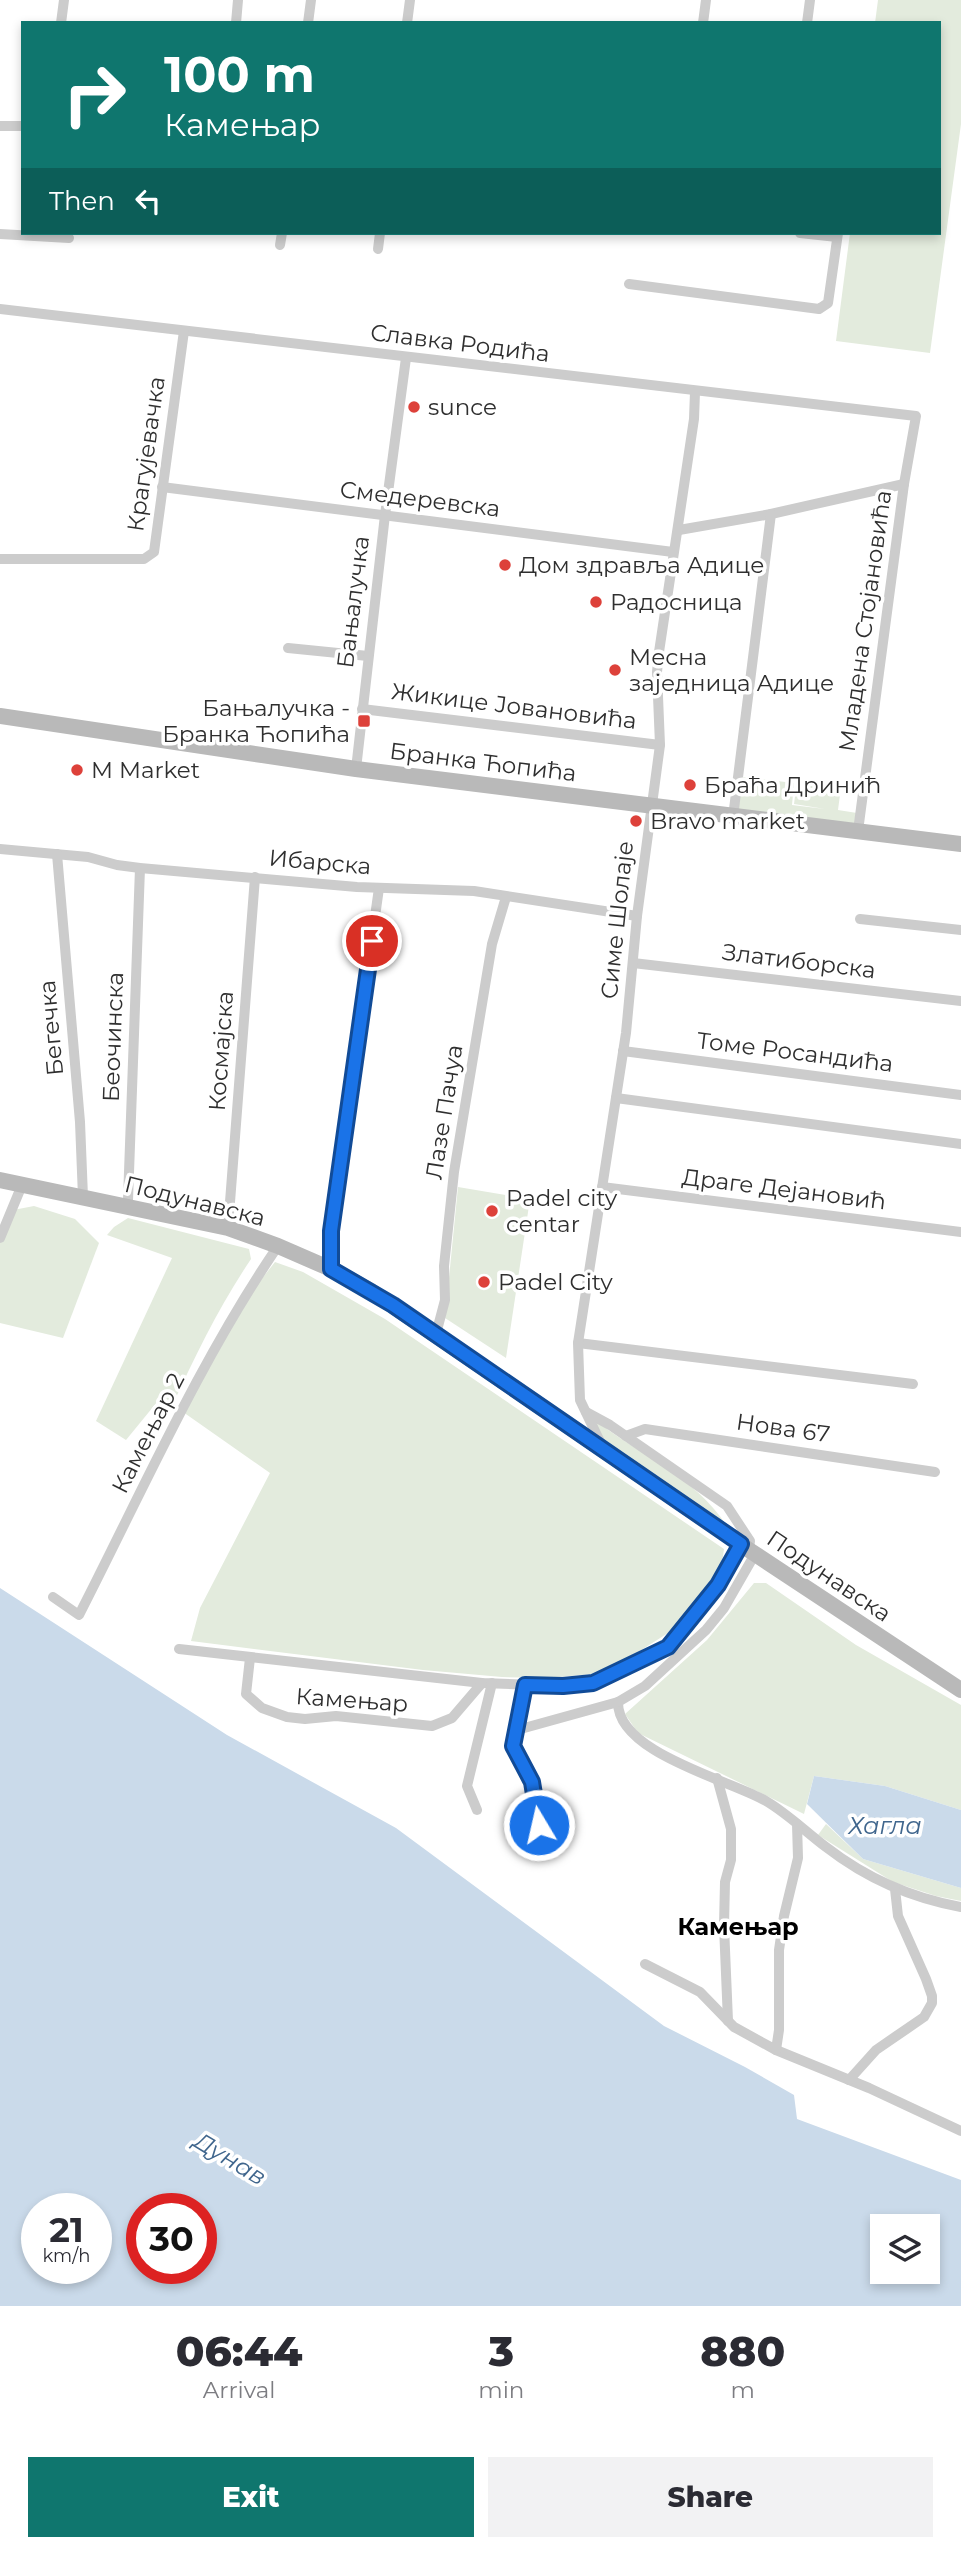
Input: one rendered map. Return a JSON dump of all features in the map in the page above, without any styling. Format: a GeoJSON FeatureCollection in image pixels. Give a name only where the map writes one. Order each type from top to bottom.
{"type":"FeatureCollection","features":[{"type":"Feature","properties":{"kind":"street"},"geometry":{"type":"LineString","coordinates":[[61,21],[64,0]]}},
{"type":"Feature","properties":{"kind":"street"},"geometry":{"type":"LineString","coordinates":[[236,21],[238,0]]}},
{"type":"Feature","properties":{"kind":"street"},"geometry":{"type":"LineString","coordinates":[[308,21],[311,0]]}},
{"type":"Feature","properties":{"kind":"street"},"geometry":{"type":"LineString","coordinates":[[407,21],[410,0]]}},
{"type":"Feature","properties":{"kind":"street"},"geometry":{"type":"LineString","coordinates":[[703,21],[706,0]]}},
{"type":"Feature","properties":{"kind":"street"},"geometry":{"type":"LineString","coordinates":[[807,21],[810,0]]}},
{"type":"Feature","properties":{"kind":"street"},"geometry":{"type":"LineString","coordinates":[[0,126],[21,126]]}},
{"type":"Feature","properties":{"kind":"street"},"geometry":{"type":"LineString","coordinates":[[0,234],[69,238]]}},
{"type":"Feature","properties":{"kind":"street"},"geometry":{"type":"LineString","coordinates":[[280,245],[282,235]]}},
{"type":"Feature","properties":{"kind":"street"},"geometry":{"type":"LineString","coordinates":[[378,249],[380,235]]}},
{"type":"Feature","properties":{"kind":"street"},"geometry":{"type":"LineString","coordinates":[[629,284],[819,309],[828,303],[837,235]]}},
{"type":"Feature","properties":{"kind":"street","name":"Славка Родића"},"geometry":{"type":"LineString","coordinates":[[0,309],[916,416]]}},
{"type":"Feature","properties":{"kind":"street","name":"Крагујевачка"},"geometry":{"type":"LineString","coordinates":[[0,559],[144,559],[154,552],[184,331]]}},
{"type":"Feature","properties":{"kind":"street","name":"Бањалучка"},"geometry":{"type":"LineString","coordinates":[[356,768],[406,358]]}},
{"type":"Feature","properties":{"kind":"street","name":"Симе Шолаје"},"geometry":{"type":"LineString","coordinates":[[603,1448],[580,1400],[578,1343],[623,1051],[650,806],[660,744],[657,672],[673,552],[679,530],[694,419],[695,392]]}},
{"type":"Feature","properties":{"kind":"street","name":"Младена Стојановића"},"geometry":{"type":"LineString","coordinates":[[858,831],[904,484],[916,416]]}},
{"type":"Feature","properties":{"kind":"street"},"geometry":{"type":"LineString","coordinates":[[679,530],[771,514],[904,484]]}},
{"type":"Feature","properties":{"kind":"street","name":"Смедеревска"},"geometry":{"type":"LineString","coordinates":[[162,487],[673,552]]}},
{"type":"Feature","properties":{"kind":"street"},"geometry":{"type":"LineString","coordinates":[[733,817],[771,514]]}},
{"type":"Feature","properties":{"kind":"street"},"geometry":{"type":"LineString","coordinates":[[288,648],[368,656]]}},
{"type":"Feature","properties":{"kind":"street","name":"Жикице Јовановића"},"geometry":{"type":"LineString","coordinates":[[362,709],[660,744]]}},
{"type":"Feature","properties":{"kind":"street","name":"Бранка Ћопића"},"geometry":{"type":"LineString","coordinates":[[0,716],[356,768],[961,844]]}},
{"type":"Feature","properties":{"kind":"street","name":"Ибарска"},"geometry":{"type":"LineString","coordinates":[[0,849],[88,857],[140,868],[379,888],[438,888],[637,916]]}},
{"type":"Feature","properties":{"kind":"street","name":"Бегечка"},"geometry":{"type":"LineString","coordinates":[[57,854],[80,1122],[83,1198]]}},
{"type":"Feature","properties":{"kind":"street","name":"Беочинска"},"geometry":{"type":"LineString","coordinates":[[129,1207],[140,868]]}},
{"type":"Feature","properties":{"kind":"street","name":"Космајска"},"geometry":{"type":"LineString","coordinates":[[228,1228],[255,877]]}},
{"type":"Feature","properties":{"kind":"street"},"geometry":{"type":"LineString","coordinates":[[331,1269],[331,1231],[379,888]]}},
{"type":"Feature","properties":{"kind":"street","name":"Лазе Пачуа"},"geometry":{"type":"LineString","coordinates":[[436,1334],[445,1300],[444,1266],[457,1158],[492,944],[506,897]]}},
{"type":"Feature","properties":{"kind":"street"},"geometry":{"type":"LineString","coordinates":[[860,919],[961,930]]}},
{"type":"Feature","properties":{"kind":"street","name":"Златиборска"},"geometry":{"type":"LineString","coordinates":[[633,963],[961,1001]]}},
{"type":"Feature","properties":{"kind":"street","name":"Томе Росандића"},"geometry":{"type":"LineString","coordinates":[[623,1051],[961,1095]]}},
{"type":"Feature","properties":{"kind":"street"},"geometry":{"type":"LineString","coordinates":[[615,1098],[961,1144]]}},
{"type":"Feature","properties":{"kind":"street","name":"Подунавска"},"geometry":{"type":"LineString","coordinates":[[0,1180],[228,1228],[331,1269],[371,1291],[436,1334],[748,1549],[961,1690]]}},
{"type":"Feature","properties":{"kind":"street"},"geometry":{"type":"LineString","coordinates":[[0,1238],[22,1185]]}},
{"type":"Feature","properties":{"kind":"street","name":"Драге Дејановић"},"geometry":{"type":"LineString","coordinates":[[602,1186],[961,1232]]}},
{"type":"Feature","properties":{"kind":"street","name":"Камењар 2"},"geometry":{"type":"LineString","coordinates":[[53,1597],[79,1615],[203,1372],[253,1282],[278,1246]]}},
{"type":"Feature","properties":{"kind":"street"},"geometry":{"type":"LineString","coordinates":[[578,1343],[913,1384]]}},
{"type":"Feature","properties":{"kind":"street"},"geometry":{"type":"LineString","coordinates":[[517,1730],[618,1702],[645,1686],[706,1630],[730,1599],[750,1541],[727,1506],[626,1436],[586,1412]]}},
{"type":"Feature","properties":{"kind":"street","name":"Нова 67"},"geometry":{"type":"LineString","coordinates":[[626,1436],[645,1429],[935,1472]]}},
{"type":"Feature","properties":{"kind":"street","name":"Камењар"},"geometry":{"type":"LineString","coordinates":[[179,1649],[487,1683],[563,1686],[593,1683],[668,1647],[748,1549]]}},
{"type":"Feature","properties":{"kind":"street","name":"Камењар"},"geometry":{"type":"LineString","coordinates":[[250,1658],[246,1694],[262,1709],[287,1717],[306,1719],[336,1716],[432,1726],[453,1718],[487,1683]]}},
{"type":"Feature","properties":{"kind":"street"},"geometry":{"type":"LineString","coordinates":[[477,1810],[467,1786],[487,1683]]}},
{"type":"Feature","properties":{"kind":"street"},"geometry":{"type":"LineString","coordinates":[[525,1685],[513,1746],[532,1782],[539,1825],[525,1848]]}},
{"type":"Feature","properties":{"kind":"street"},"geometry":{"type":"LineString","coordinates":[[618,1702],[618,1710],[625,1726],[649,1745],[692,1770],[767,1802],[841,1859],[895,1889],[961,1907]]}},
{"type":"Feature","properties":{"kind":"street"},"geometry":{"type":"LineString","coordinates":[[717,1779],[731,1829],[731,1860],[725,1882],[728,2021]]}},
{"type":"Feature","properties":{"kind":"street"},"geometry":{"type":"LineString","coordinates":[[776,2050],[779,2030],[779,1950],[798,1858],[797,1824]]}},
{"type":"Feature","properties":{"kind":"street"},"geometry":{"type":"LineString","coordinates":[[849,2080],[876,2050],[924,2017],[932,2003],[926,1979],[898,1916],[895,1889]]}},
{"type":"Feature","properties":{"kind":"street"},"geometry":{"type":"LineString","coordinates":[[645,1964],[701,1992],[734,2027],[776,2050],[961,2130]]}},
{"type":"Feature","properties":{"kind":"shaded area"},"geometry":{"type":"Polygon","coordinates":[[[878,0],[961,0],[961,124],[930,353],[836,341],[850,235],[941,235],[941,21],[875,21],[878,0]]]}},
{"type":"Feature","properties":{"kind":"shaded area"},"geometry":{"type":"Polygon","coordinates":[[[742,777],[794,783],[792,805],[825,809],[794,804],[797,781],[841,787],[838,810],[857,813],[856,826],[738,813],[742,777]]]}},
{"type":"Feature","properties":{"kind":"shaded area","name":"Padel City"},"geometry":{"type":"Polygon","coordinates":[[[458,1187],[530,1199],[506,1358],[445,1318],[458,1187]]]}},
{"type":"Feature","properties":{"kind":"shaded area"},"geometry":{"type":"Polygon","coordinates":[[[34,1206],[75,1219],[99,1243],[63,1338],[0,1323],[0,1234],[8,1211],[34,1206]]]}},
{"type":"Feature","properties":{"kind":"shaded area"},"geometry":{"type":"Polygon","coordinates":[[[128,1218],[249,1249],[251,1259],[209,1330],[173,1404],[162,1396],[126,1440],[96,1421],[172,1258],[107,1235],[128,1218]]]}},
{"type":"Feature","properties":{"kind":"shaded area"},"geometry":{"type":"Polygon","coordinates":[[[275,1262],[303,1272],[385,1319],[724,1549],[722,1563],[696,1602],[668,1633],[635,1654],[594,1674],[548,1678],[423,1670],[191,1641],[200,1608],[270,1473],[183,1412],[249,1295],[275,1262]]]}},
{"type":"Feature","properties":{"kind":"shaded area"},"geometry":{"type":"Polygon","coordinates":[[[592,1418],[668,1469],[703,1497],[731,1533],[602,1441],[592,1418]]]}},
{"type":"Feature","properties":{"kind":"shaded area"},"geometry":{"type":"Polygon","coordinates":[[[754,1583],[766,1583],[856,1645],[961,1705],[961,1810],[885,1786],[814,1776],[804,1814],[638,1733],[625,1714],[707,1640],[754,1583]]]}},
{"type":"Feature","properties":{"kind":"shaded area"},"geometry":{"type":"Polygon","coordinates":[[[826,1824],[863,1859],[961,1888],[961,1901],[893,1882],[818,1835],[826,1824]]]}},
{"type":"Feature","properties":{"kind":"water","name":"Дунав"},"geometry":{"type":"Polygon","coordinates":[[[0,1588],[227,1735],[396,1828],[664,2026],[794,2095],[797,2119],[961,2180],[961,2306],[0,2306],[0,1588]]]}},
{"type":"Feature","properties":{"kind":"water","name":"Хагла"},"geometry":{"type":"Polygon","coordinates":[[[814,1776],[885,1786],[961,1810],[961,1888],[863,1859],[807,1804],[814,1776]]]}},
{"type":"Feature","properties":{"kind":"place","name":"sunce"},"geometry":{"type":"Point","coordinates":[414,407]}},
{"type":"Feature","properties":{"kind":"place","name":"Дом здравља Адице"},"geometry":{"type":"Point","coordinates":[505,565]}},
{"type":"Feature","properties":{"kind":"place","name":"Радосница"},"geometry":{"type":"Point","coordinates":[596,602]}},
{"type":"Feature","properties":{"kind":"place","name":"Месна заједница Адице"},"geometry":{"type":"Point","coordinates":[615,670]}},
{"type":"Feature","properties":{"kind":"place","name":"Бањалучка - Бранка Ћопића"},"geometry":{"type":"Point","coordinates":[364,721]}},
{"type":"Feature","properties":{"kind":"place","name":"M Market"},"geometry":{"type":"Point","coordinates":[77,770]}},
{"type":"Feature","properties":{"kind":"place","name":"Браћа Дринић"},"geometry":{"type":"Point","coordinates":[690,785]}},
{"type":"Feature","properties":{"kind":"place","name":"Bravo market"},"geometry":{"type":"Point","coordinates":[636,821]}},
{"type":"Feature","properties":{"kind":"place","name":"Padel city centar"},"geometry":{"type":"Point","coordinates":[492,1211]}},
{"type":"Feature","properties":{"kind":"place","name":"Padel City"},"geometry":{"type":"Point","coordinates":[484,1282]}},
{"type":"Feature","properties":{"kind":"district","name":"Камењар"},"geometry":{"type":"Point","coordinates":[738,1927]}},
{"type":"Feature","properties":{"kind":"route"},"geometry":{"type":"LineString","coordinates":[[372,941],[331,1231],[331,1269],[393,1305],[741,1544],[718,1585],[668,1647],[593,1683],[563,1686],[525,1685],[513,1746],[532,1782],[539,1825]]}}]}
